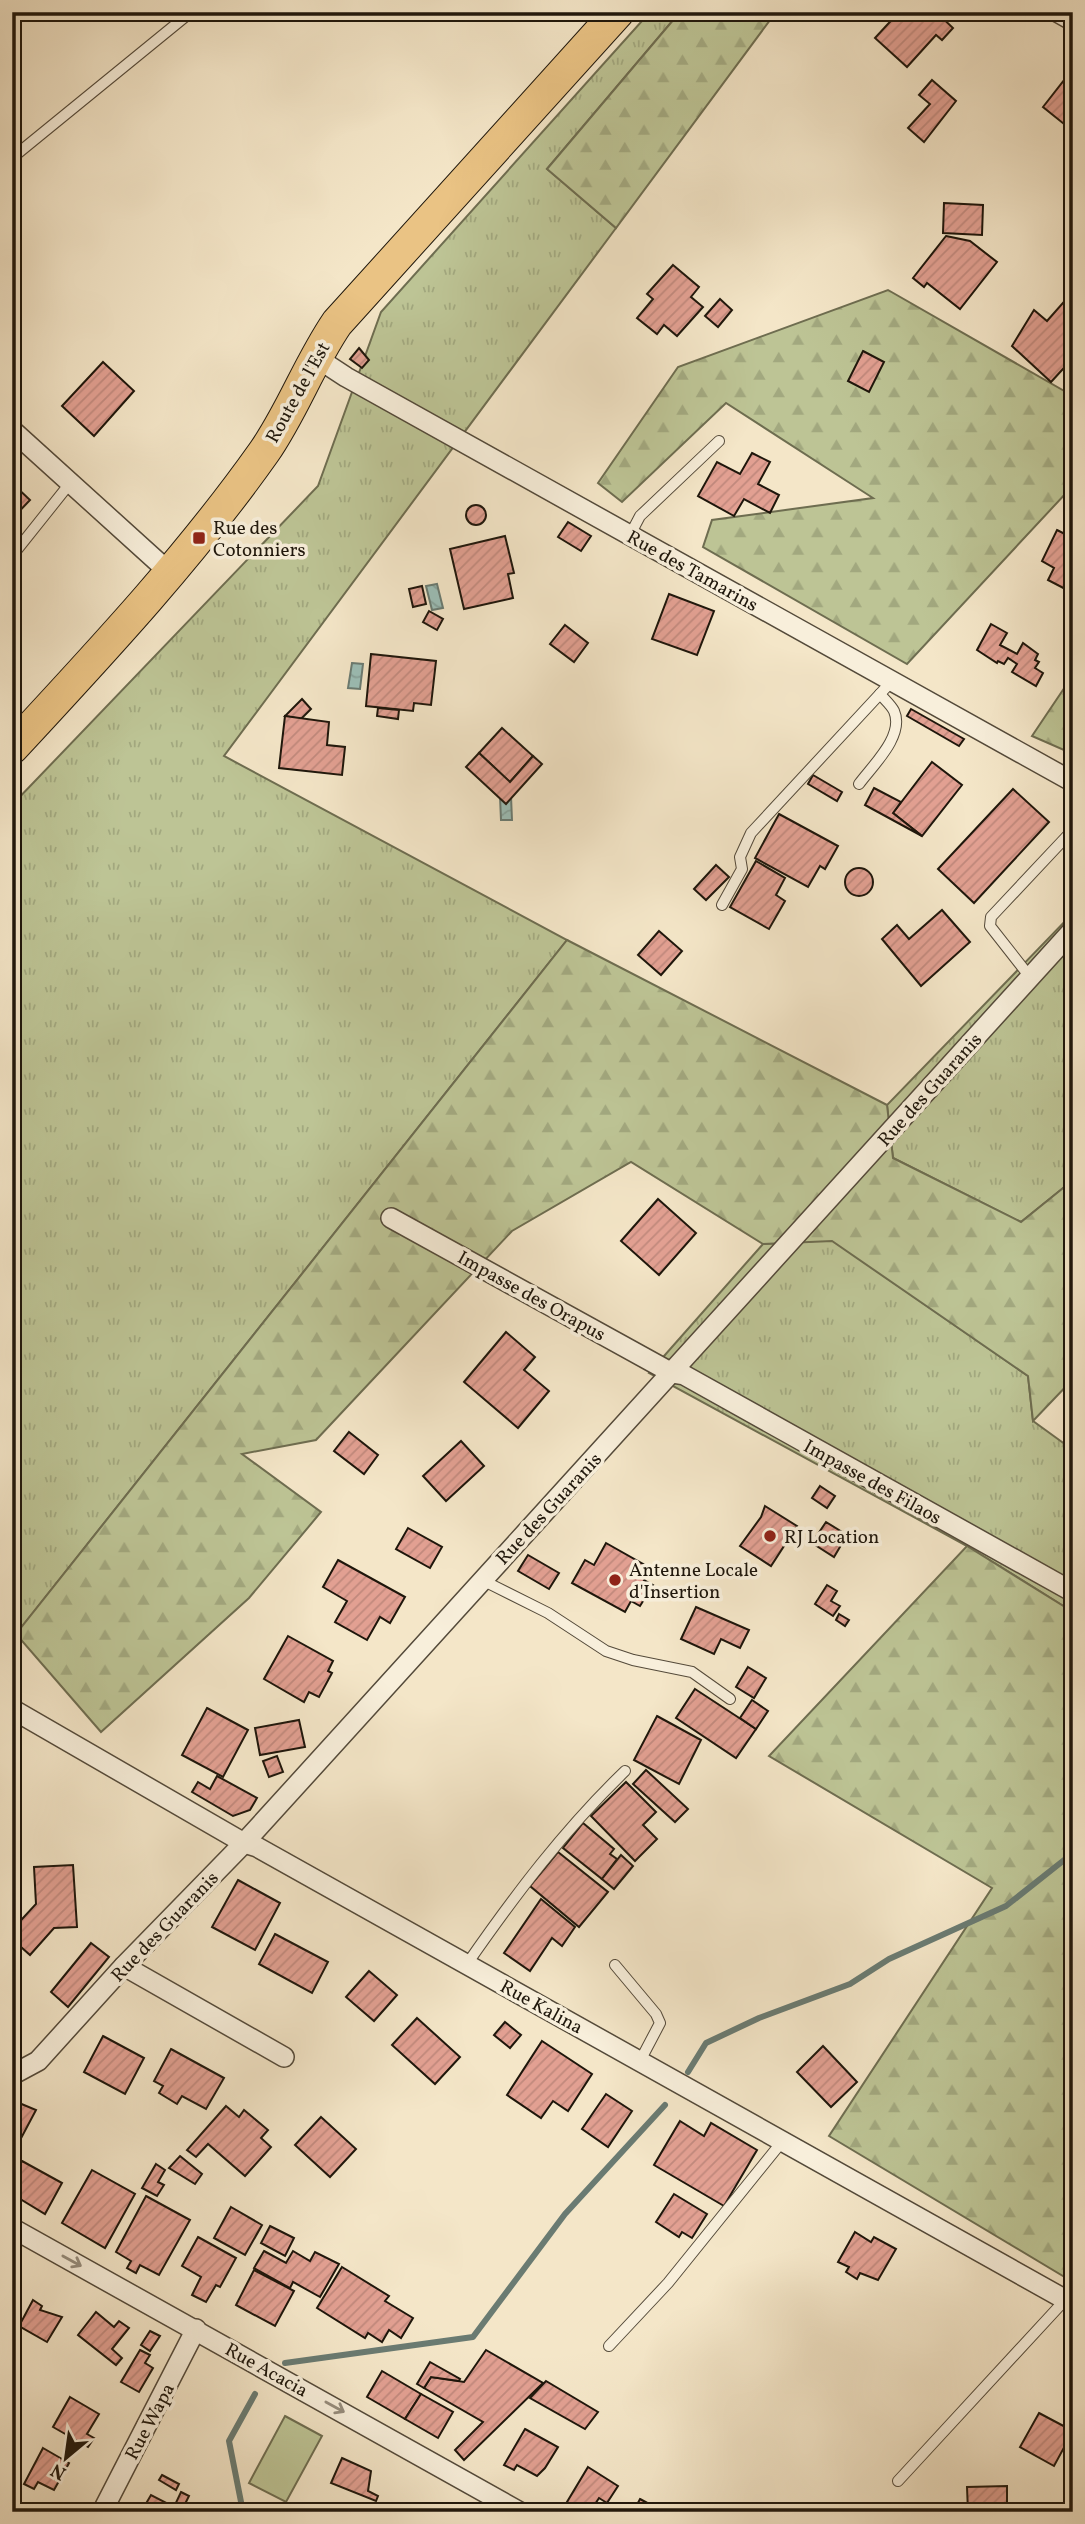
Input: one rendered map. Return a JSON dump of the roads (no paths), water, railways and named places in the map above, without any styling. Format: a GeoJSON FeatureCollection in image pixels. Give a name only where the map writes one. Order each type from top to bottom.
{"type":"FeatureCollection","features":[{"type":"Feature","properties":{"kind":"main road","name":"Route de l'Est"},"geometry":{"type":"LineString","coordinates":[[12,748],[170,573],[265,450],[294,400],[314,356],[337,323],[618,12]]}},
{"type":"Feature","properties":{"kind":"street"},"geometry":{"type":"LineString","coordinates":[[1057,12],[1073,21]]}},
{"type":"Feature","properties":{"kind":"street","name":"Rue des Tamarins"},"geometry":{"type":"LineString","coordinates":[[314,356],[346,377],[630,535],[886,687],[1073,782]]}},
{"type":"Feature","properties":{"kind":"street"},"geometry":{"type":"LineString","coordinates":[[12,430],[72,481],[170,573]]}},
{"type":"Feature","properties":{"kind":"street","name":"Rue des Guaranis"},"geometry":{"type":"LineString","coordinates":[[12,2075],[38,2061],[124,1966],[244,1843],[1073,930]]}},
{"type":"Feature","properties":{"kind":"street","name":"Impasse des Orapus"},"geometry":{"type":"LineString","coordinates":[[391,1217],[672,1373]]}},
{"type":"Feature","properties":{"kind":"street","name":"Impasse des Filaos"},"geometry":{"type":"LineString","coordinates":[[672,1373],[684,1375],[1073,1592]]}},
{"type":"Feature","properties":{"kind":"street","name":"Rue Kalina"},"geometry":{"type":"LineString","coordinates":[[12,1709],[244,1843],[1069,2302]]}},
{"type":"Feature","properties":{"kind":"street"},"geometry":{"type":"LineString","coordinates":[[124,1966],[284,2057]]}},
{"type":"Feature","properties":{"kind":"street","name":"Rue Acacia"},"geometry":{"type":"LineString","coordinates":[[12,2228],[197,2329],[520,2512]]}},
{"type":"Feature","properties":{"kind":"street","name":"Rue Wapa"},"geometry":{"type":"LineString","coordinates":[[102,2512],[197,2329]]}},
{"type":"Feature","properties":{"kind":"lane"},"geometry":{"type":"LineString","coordinates":[[12,158],[191,12]]}},
{"type":"Feature","properties":{"kind":"lane"},"geometry":{"type":"LineString","coordinates":[[630,535],[640,516],[719,441]]}},
{"type":"Feature","properties":{"kind":"lane"},"geometry":{"type":"LineString","coordinates":[[12,556],[72,481]]}},
{"type":"Feature","properties":{"kind":"lane"},"geometry":{"type":"LineString","coordinates":[[722,905],[742,869],[740,857],[751,833],[886,687],[895,712],[891,741],[859,784]]}},
{"type":"Feature","properties":{"kind":"lane"},"geometry":{"type":"LineString","coordinates":[[1030,977],[990,926],[990,916],[1068,835]]}},
{"type":"Feature","properties":{"kind":"lane"},"geometry":{"type":"LineString","coordinates":[[482,1580],[548,1613],[606,1651],[634,1660],[692,1672],[730,1699]]}},
{"type":"Feature","properties":{"kind":"lane"},"geometry":{"type":"LineString","coordinates":[[467,1965],[519,1889],[577,1817],[625,1771]]}},
{"type":"Feature","properties":{"kind":"lane"},"geometry":{"type":"LineString","coordinates":[[615,1965],[656,2014],[660,2023],[640,2061]]}},
{"type":"Feature","properties":{"kind":"lane"},"geometry":{"type":"LineString","coordinates":[[609,2346],[668,2283],[781,2143]]}},
{"type":"Feature","properties":{"kind":"lane"},"geometry":{"type":"LineString","coordinates":[[898,2481],[1069,2302]]}},
{"type":"Feature","properties":{"kind":"water"},"geometry":{"type":"Polygon","coordinates":[[[437,584],[443,608],[432,610],[426,586],[437,584]]]}},
{"type":"Feature","properties":{"kind":"water"},"geometry":{"type":"Polygon","coordinates":[[[352,663],[363,664],[360,689],[348,688],[352,663]]]}},
{"type":"Feature","properties":{"kind":"water"},"geometry":{"type":"Polygon","coordinates":[[[511,796],[512,820],[501,820],[500,797],[511,796]]]}},
{"type":"Feature","properties":{"kind":"waterway"},"geometry":{"type":"LineString","coordinates":[[688,2072],[706,2043],[759,2018],[850,1984],[889,1959],[1006,1906],[1073,1853]]}},
{"type":"Feature","properties":{"kind":"waterway"},"geometry":{"type":"LineString","coordinates":[[285,2363],[473,2337],[565,2214],[665,2105]]}},
{"type":"Feature","properties":{"kind":"waterway"},"geometry":{"type":"LineString","coordinates":[[243,2512],[229,2441],[255,2394]]}},
{"type":"Feature","properties":{"kind":"place","name":"Rue des Cotonniers"},"geometry":{"type":"Point","coordinates":[199,538]}},
{"type":"Feature","properties":{"kind":"place","name":"RJ Location"},"geometry":{"type":"Point","coordinates":[770,1536]}},
{"type":"Feature","properties":{"kind":"place","name":"Antenne Locale d'Insertion"},"geometry":{"type":"Point","coordinates":[615,1580]}}]}
